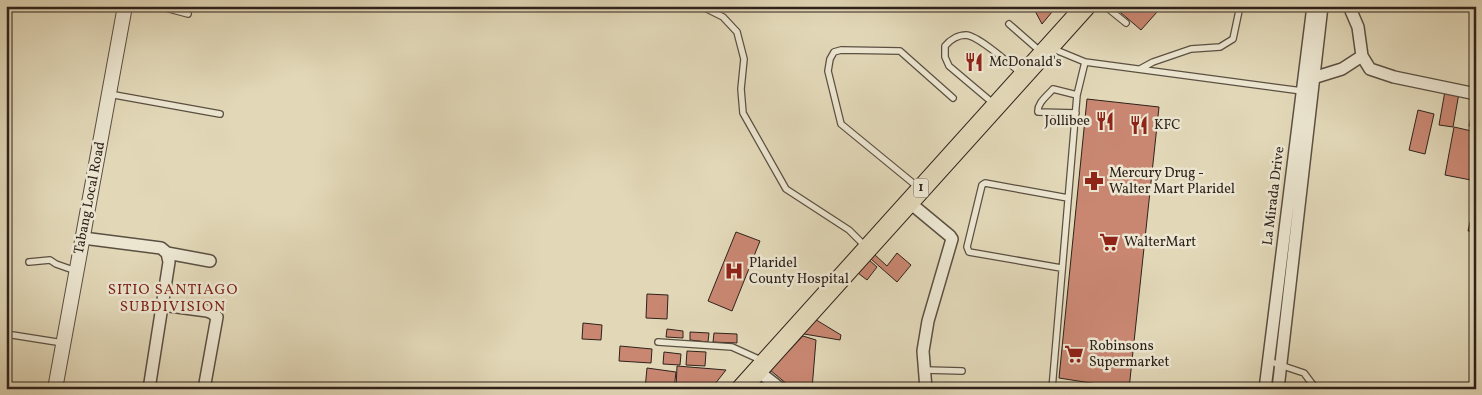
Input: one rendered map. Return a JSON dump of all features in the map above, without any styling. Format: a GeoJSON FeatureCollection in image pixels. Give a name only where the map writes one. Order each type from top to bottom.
{"type":"FeatureCollection","features":[{"type":"Feature","properties":{"kind":"highway","name":"1"},"geometry":{"type":"LineString","coordinates":[[741,389],[1086,6]]}},
{"type":"Feature","properties":{"kind":"street","name":"Tabang Local Road"},"geometry":{"type":"LineString","coordinates":[[55,389],[125,6]]}},
{"type":"Feature","properties":{"kind":"street","name":"La Mirada Drive"},"geometry":{"type":"LineString","coordinates":[[1278,389],[1307,92],[1313,6]]}},
{"type":"Feature","properties":{"kind":"street","name":"La Mirada Drive"},"geometry":{"type":"LineString","coordinates":[[1265,389],[1307,92],[1313,78],[1322,6]]}},
{"type":"Feature","properties":{"kind":"street"},"geometry":{"type":"LineString","coordinates":[[1349,6],[1358,27],[1362,56],[1370,69],[1394,77],[1476,94]]}},
{"type":"Feature","properties":{"kind":"street"},"geometry":{"type":"LineString","coordinates":[[1313,78],[1342,69],[1362,56]]}},
{"type":"Feature","properties":{"kind":"street"},"geometry":{"type":"LineString","coordinates":[[914,196],[952,239],[928,321],[923,351],[926,389]]}},
{"type":"Feature","properties":{"kind":"street"},"geometry":{"type":"LineString","coordinates":[[83,238],[150,246],[161,248],[166,253],[169,262],[149,389]]}},
{"type":"Feature","properties":{"kind":"street"},"geometry":{"type":"LineString","coordinates":[[166,253],[210,260]]}},
{"type":"Feature","properties":{"kind":"street"},"geometry":{"type":"LineString","coordinates":[[162,305],[212,313],[217,317],[204,389]]}},
{"type":"Feature","properties":{"kind":"street"},"geometry":{"type":"LineString","coordinates":[[762,366],[781,389]]}},
{"type":"Feature","properties":{"kind":"lane"},"geometry":{"type":"LineString","coordinates":[[158,6],[188,14]]}},
{"type":"Feature","properties":{"kind":"lane"},"geometry":{"type":"LineString","coordinates":[[702,6],[723,17],[737,32],[744,59],[741,89],[744,113],[786,189],[850,230],[868,248]]}},
{"type":"Feature","properties":{"kind":"lane"},"geometry":{"type":"LineString","coordinates":[[1105,6],[1126,24]]}},
{"type":"Feature","properties":{"kind":"lane"},"geometry":{"type":"LineString","coordinates":[[1140,69],[1153,62],[1191,49],[1220,47],[1233,39],[1240,6]]}},
{"type":"Feature","properties":{"kind":"lane"},"geometry":{"type":"LineString","coordinates":[[1009,24],[1047,51],[1085,62],[1307,92]]}},
{"type":"Feature","properties":{"kind":"lane"},"geometry":{"type":"LineString","coordinates":[[996,106],[949,66],[945,57],[945,46],[950,40],[966,35],[977,39],[1024,76]]}},
{"type":"Feature","properties":{"kind":"lane"},"geometry":{"type":"LineString","coordinates":[[914,196],[841,124],[828,71],[830,59],[834,52],[841,50],[900,51],[952,98]]}},
{"type":"Feature","properties":{"kind":"lane"},"geometry":{"type":"LineString","coordinates":[[1052,389],[1077,94],[1085,62]]}},
{"type":"Feature","properties":{"kind":"lane"},"geometry":{"type":"LineString","coordinates":[[1076,113],[1043,113],[1038,112],[1037,108],[1053,89],[1077,94]]}},
{"type":"Feature","properties":{"kind":"lane"},"geometry":{"type":"LineString","coordinates":[[108,94],[220,114]]}},
{"type":"Feature","properties":{"kind":"lane"},"geometry":{"type":"LineString","coordinates":[[1062,268],[969,252],[967,247],[982,185],[985,183],[1068,198]]}},
{"type":"Feature","properties":{"kind":"lane"},"geometry":{"type":"LineString","coordinates":[[29,262],[50,260],[76,271]]}},
{"type":"Feature","properties":{"kind":"lane"},"geometry":{"type":"LineString","coordinates":[[6,334],[63,343]]}},
{"type":"Feature","properties":{"kind":"lane"},"geometry":{"type":"LineString","coordinates":[[658,342],[732,347],[762,366]]}},
{"type":"Feature","properties":{"kind":"lane"},"geometry":{"type":"LineString","coordinates":[[1268,361],[1304,373],[1316,389]]}},
{"type":"Feature","properties":{"kind":"lane"},"geometry":{"type":"LineString","coordinates":[[926,370],[962,371]]}},
{"type":"Feature","properties":{"kind":"building"},"geometry":{"type":"Polygon","coordinates":[[[1036,6],[1057,6],[1042,24],[1034,9],[1036,6]]]}},
{"type":"Feature","properties":{"kind":"building"},"geometry":{"type":"Polygon","coordinates":[[[1113,6],[1149,6],[1157,12],[1141,30],[1113,6]]]}},
{"type":"Feature","properties":{"kind":"building"},"geometry":{"type":"Polygon","coordinates":[[[1445,91],[1459,93],[1453,127],[1439,125],[1445,91]]]}},
{"type":"Feature","properties":{"kind":"building"},"geometry":{"type":"Polygon","coordinates":[[[1476,98],[1476,128],[1469,126],[1476,98]]]}},
{"type":"Feature","properties":{"kind":"building","name":"WalterMart"},"geometry":{"type":"Polygon","coordinates":[[[1087,99],[1159,107],[1129,389],[1059,378],[1087,99]]]}},
{"type":"Feature","properties":{"kind":"building"},"geometry":{"type":"Polygon","coordinates":[[[1418,110],[1434,114],[1425,154],[1409,150],[1418,110]]]}},
{"type":"Feature","properties":{"kind":"building"},"geometry":{"type":"Polygon","coordinates":[[[1454,127],[1476,132],[1476,181],[1445,175],[1454,127]]]}},
{"type":"Feature","properties":{"kind":"building"},"geometry":{"type":"Polygon","coordinates":[[[1470,222],[1476,223],[1476,232],[1468,231],[1470,222]]]}},
{"type":"Feature","properties":{"kind":"building","name":"Plaridel County Hospital"},"geometry":{"type":"Polygon","coordinates":[[[736,232],[760,241],[732,311],[708,301],[736,232]]]}},
{"type":"Feature","properties":{"kind":"building"},"geometry":{"type":"Polygon","coordinates":[[[897,253],[911,265],[897,282],[871,259],[875,255],[887,266],[897,253]]]}},
{"type":"Feature","properties":{"kind":"building"},"geometry":{"type":"Polygon","coordinates":[[[869,260],[877,267],[867,280],[858,273],[869,260]]]}},
{"type":"Feature","properties":{"kind":"building"},"geometry":{"type":"Polygon","coordinates":[[[647,294],[668,295],[667,319],[646,318],[647,294]]]}},
{"type":"Feature","properties":{"kind":"building"},"geometry":{"type":"Polygon","coordinates":[[[813,318],[841,335],[840,340],[804,334],[813,318]]]}},
{"type":"Feature","properties":{"kind":"building"},"geometry":{"type":"Polygon","coordinates":[[[583,323],[602,325],[601,340],[582,339],[583,323]]]}},
{"type":"Feature","properties":{"kind":"building"},"geometry":{"type":"Polygon","coordinates":[[[667,329],[683,331],[683,338],[666,337],[667,329]]]}},
{"type":"Feature","properties":{"kind":"building"},"geometry":{"type":"Polygon","coordinates":[[[690,332],[709,333],[708,342],[690,340],[690,332]]]}},
{"type":"Feature","properties":{"kind":"building"},"geometry":{"type":"Polygon","coordinates":[[[714,333],[737,334],[737,343],[713,342],[714,333]]]}},
{"type":"Feature","properties":{"kind":"building"},"geometry":{"type":"Polygon","coordinates":[[[803,336],[816,340],[812,389],[793,389],[770,370],[803,336]]]}},
{"type":"Feature","properties":{"kind":"building"},"geometry":{"type":"Polygon","coordinates":[[[620,346],[652,349],[651,363],[619,361],[620,346]]]}},
{"type":"Feature","properties":{"kind":"building"},"geometry":{"type":"Polygon","coordinates":[[[687,351],[706,352],[705,366],[686,365],[687,351]]]}},
{"type":"Feature","properties":{"kind":"building"},"geometry":{"type":"Polygon","coordinates":[[[664,352],[681,354],[680,365],[663,364],[664,352]]]}},
{"type":"Feature","properties":{"kind":"building"},"geometry":{"type":"Polygon","coordinates":[[[677,366],[726,370],[711,389],[676,389],[677,366]]]}},
{"type":"Feature","properties":{"kind":"building"},"geometry":{"type":"Polygon","coordinates":[[[647,368],[676,372],[674,389],[645,389],[647,368]]]}},
{"type":"Feature","properties":{"kind":"building"},"geometry":{"type":"Polygon","coordinates":[[[1397,384],[1411,385],[1411,389],[1396,389],[1397,384]]]}},
{"type":"Feature","properties":{"kind":"place","name":"McDonald's"},"geometry":{"type":"Point","coordinates":[974,62]}},
{"type":"Feature","properties":{"kind":"place","name":"Jollibee"},"geometry":{"type":"Point","coordinates":[1105,121]}},
{"type":"Feature","properties":{"kind":"place","name":"KFC"},"geometry":{"type":"Point","coordinates":[1139,125]}},
{"type":"Feature","properties":{"kind":"place","name":"Mercury Drug - Walter Mart Plaridel"},"geometry":{"type":"Point","coordinates":[1094,181]}},
{"type":"Feature","properties":{"kind":"place","name":"WalterMart"},"geometry":{"type":"Point","coordinates":[1109,242]}},
{"type":"Feature","properties":{"kind":"place","name":"Plaridel County Hospital"},"geometry":{"type":"Point","coordinates":[734,271]}},
{"type":"Feature","properties":{"kind":"place","name":"Robinsons Supermarket"},"geometry":{"type":"Point","coordinates":[1074,354]}},
{"type":"Feature","properties":{"kind":"district","name":"SITIO SANTIAGO SUBDIVISION"},"geometry":{"type":"Point","coordinates":[173,298]}}]}
